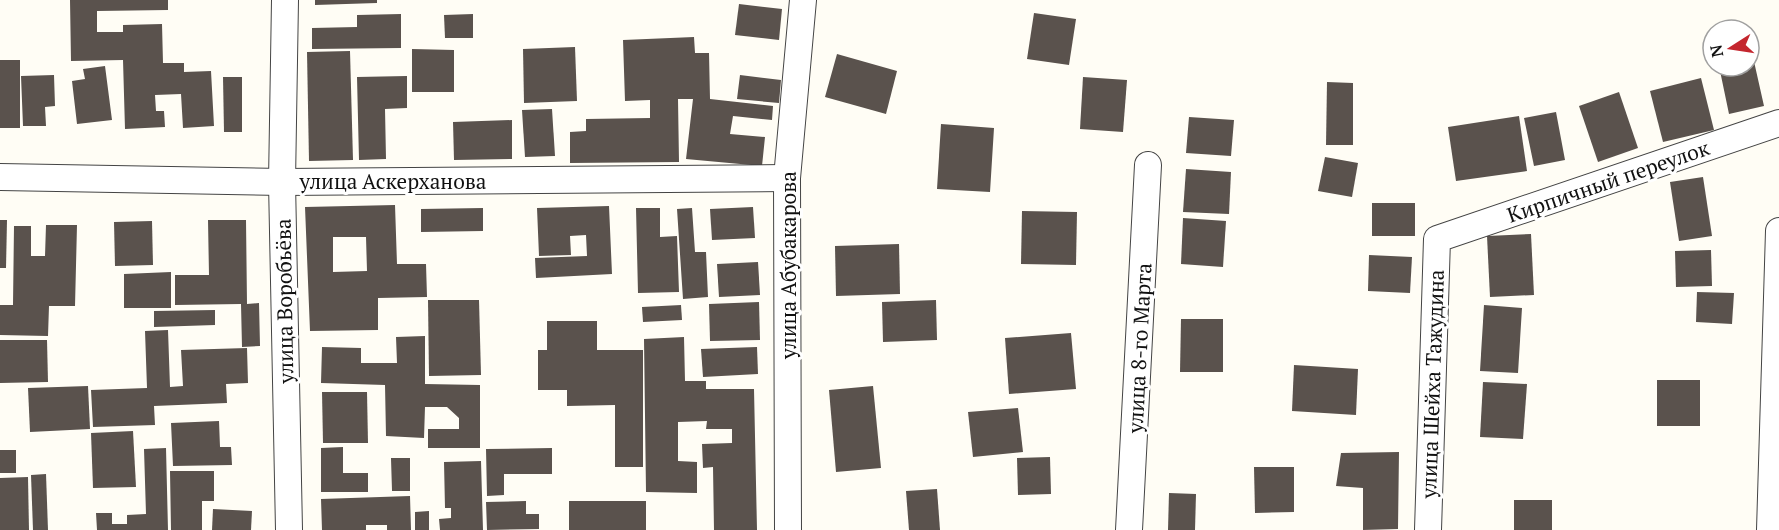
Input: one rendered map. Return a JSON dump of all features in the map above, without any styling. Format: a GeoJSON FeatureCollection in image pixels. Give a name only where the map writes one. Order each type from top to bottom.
{"type":"FeatureCollection","features":[{"type":"Feature","properties":{"kind":"street","name":"улица Воробьёва"},"geometry":{"type":"LineString","coordinates":[[285,0],[282,182],[289,530]]}},
{"type":"Feature","properties":{"kind":"street","name":"улица Абубакарова"},"geometry":{"type":"LineString","coordinates":[[788,530],[787,178],[803,0]]}},
{"type":"Feature","properties":{"kind":"street","name":"Кирпичный переулок"},"geometry":{"type":"LineString","coordinates":[[1437,239],[1779,123]]}},
{"type":"Feature","properties":{"kind":"street","name":"улица 8-го Марта"},"geometry":{"type":"LineString","coordinates":[[1129,530],[1149,165]]}},
{"type":"Feature","properties":{"kind":"street","name":"улица Аскерханова"},"geometry":{"type":"LineString","coordinates":[[0,177],[282,182],[787,178]]}},
{"type":"Feature","properties":{"kind":"street"},"geometry":{"type":"LineString","coordinates":[[1770,530],[1779,231]]}},
{"type":"Feature","properties":{"kind":"street","name":"улица Шейха Тажудина"},"geometry":{"type":"LineString","coordinates":[[1428,530],[1437,239]]}},
{"type":"Feature","properties":{"kind":"building"},"geometry":{"type":"Polygon","coordinates":[[[70,0],[168,0],[168,10],[97,11],[97,32],[123,32],[123,25],[162,24],[163,63],[184,63],[184,72],[211,71],[214,126],[183,128],[181,94],[155,95],[156,111],[164,111],[165,127],[125,129],[123,60],[71,61],[70,0]]]}},
{"type":"Feature","properties":{"kind":"building"},"geometry":{"type":"Polygon","coordinates":[[[315,0],[377,0],[377,3],[315,5],[315,0]]]}},
{"type":"Feature","properties":{"kind":"building"},"geometry":{"type":"Polygon","coordinates":[[[739,4],[782,9],[779,40],[735,35],[739,4]]]}},
{"type":"Feature","properties":{"kind":"building"},"geometry":{"type":"Polygon","coordinates":[[[1034,13],[1076,19],[1069,65],[1027,59],[1034,13]]]}},
{"type":"Feature","properties":{"kind":"building"},"geometry":{"type":"Polygon","coordinates":[[[401,14],[401,48],[312,49],[312,28],[357,27],[357,15],[401,14]]]}},
{"type":"Feature","properties":{"kind":"building"},"geometry":{"type":"Polygon","coordinates":[[[473,14],[473,38],[445,38],[444,15],[473,14]]]}},
{"type":"Feature","properties":{"kind":"building"},"geometry":{"type":"Polygon","coordinates":[[[694,37],[695,53],[709,53],[710,99],[773,106],[772,120],[733,116],[730,134],[765,137],[762,166],[686,159],[693,99],[678,99],[679,162],[570,163],[570,132],[586,131],[586,119],[650,118],[650,100],[625,101],[623,40],[694,37]]]}},
{"type":"Feature","properties":{"kind":"building"},"geometry":{"type":"Polygon","coordinates":[[[575,47],[577,101],[524,103],[523,49],[575,47]]]}},
{"type":"Feature","properties":{"kind":"building"},"geometry":{"type":"Polygon","coordinates":[[[412,49],[454,50],[454,92],[412,92],[412,49]]]}},
{"type":"Feature","properties":{"kind":"building"},"geometry":{"type":"Polygon","coordinates":[[[350,51],[353,160],[309,161],[307,52],[350,51]]]}},
{"type":"Feature","properties":{"kind":"building"},"geometry":{"type":"Polygon","coordinates":[[[837,54],[897,71],[886,114],[825,97],[837,54]]]}},
{"type":"Feature","properties":{"kind":"building"},"geometry":{"type":"Polygon","coordinates":[[[0,60],[20,60],[20,128],[0,128],[0,60]]]}},
{"type":"Feature","properties":{"kind":"building"},"geometry":{"type":"Polygon","coordinates":[[[105,66],[112,120],[77,124],[72,81],[85,79],[83,69],[105,66]]]}},
{"type":"Feature","properties":{"kind":"building"},"geometry":{"type":"Polygon","coordinates":[[[54,75],[55,106],[45,107],[46,126],[23,126],[21,76],[54,75]]]}},
{"type":"Feature","properties":{"kind":"building"},"geometry":{"type":"Polygon","coordinates":[[[740,75],[781,80],[779,103],[737,99],[740,75]]]}},
{"type":"Feature","properties":{"kind":"building"},"geometry":{"type":"Polygon","coordinates":[[[407,76],[407,108],[385,109],[386,159],[359,160],[357,77],[407,76]]]}},
{"type":"Feature","properties":{"kind":"building"},"geometry":{"type":"Polygon","coordinates":[[[223,77],[242,77],[242,132],[224,132],[223,77]]]}},
{"type":"Feature","properties":{"kind":"building"},"geometry":{"type":"Polygon","coordinates":[[[1083,77],[1127,80],[1123,132],[1080,129],[1083,77]]]}},
{"type":"Feature","properties":{"kind":"building"},"geometry":{"type":"Polygon","coordinates":[[[1701,78],[1714,130],[1663,142],[1650,91],[1701,78]]]}},
{"type":"Feature","properties":{"kind":"building"},"geometry":{"type":"Polygon","coordinates":[[[1722,78],[1758,78],[1764,106],[1729,114],[1722,78]]]}},
{"type":"Feature","properties":{"kind":"building"},"geometry":{"type":"Polygon","coordinates":[[[1327,82],[1353,83],[1353,145],[1326,145],[1327,82]]]}},
{"type":"Feature","properties":{"kind":"building"},"geometry":{"type":"Polygon","coordinates":[[[1619,92],[1638,148],[1598,162],[1579,106],[1619,92]]]}},
{"type":"Feature","properties":{"kind":"building"},"geometry":{"type":"Polygon","coordinates":[[[552,109],[555,156],[525,157],[522,110],[552,109]]]}},
{"type":"Feature","properties":{"kind":"building"},"geometry":{"type":"Polygon","coordinates":[[[1556,112],[1565,160],[1534,166],[1524,118],[1556,112]]]}},
{"type":"Feature","properties":{"kind":"building"},"geometry":{"type":"Polygon","coordinates":[[[1519,116],[1527,171],[1456,181],[1448,127],[1519,116]]]}},
{"type":"Feature","properties":{"kind":"building"},"geometry":{"type":"Polygon","coordinates":[[[1189,117],[1234,120],[1231,156],[1186,153],[1189,117]]]}},
{"type":"Feature","properties":{"kind":"building"},"geometry":{"type":"Polygon","coordinates":[[[512,120],[512,159],[454,160],[453,122],[512,120]]]}},
{"type":"Feature","properties":{"kind":"building"},"geometry":{"type":"Polygon","coordinates":[[[941,124],[994,128],[990,192],[937,189],[941,124]]]}},
{"type":"Feature","properties":{"kind":"building"},"geometry":{"type":"Polygon","coordinates":[[[1325,157],[1358,163],[1352,197],[1318,191],[1325,157]]]}},
{"type":"Feature","properties":{"kind":"building"},"geometry":{"type":"Polygon","coordinates":[[[1186,169],[1231,172],[1229,214],[1183,212],[1186,169]]]}},
{"type":"Feature","properties":{"kind":"building"},"geometry":{"type":"Polygon","coordinates":[[[1703,177],[1712,236],[1679,241],[1670,182],[1703,177]]]}},
{"type":"Feature","properties":{"kind":"building"},"geometry":{"type":"Polygon","coordinates":[[[1372,203],[1415,203],[1415,236],[1372,236],[1372,203]]]}},
{"type":"Feature","properties":{"kind":"building"},"geometry":{"type":"Polygon","coordinates":[[[395,205],[397,264],[426,264],[427,297],[378,298],[378,330],[310,331],[305,207],[395,205]],[[333,237],[333,272],[367,271],[366,237],[333,237]]]}},
{"type":"Feature","properties":{"kind":"building"},"geometry":{"type":"Polygon","coordinates":[[[609,206],[612,274],[536,278],[535,258],[587,256],[586,235],[570,236],[571,255],[539,256],[537,208],[609,206]]]}},
{"type":"Feature","properties":{"kind":"building"},"geometry":{"type":"Polygon","coordinates":[[[753,207],[755,238],[712,240],[710,209],[753,207]]]}},
{"type":"Feature","properties":{"kind":"building"},"geometry":{"type":"Polygon","coordinates":[[[483,208],[483,231],[421,232],[421,209],[483,208]]]}},
{"type":"Feature","properties":{"kind":"building"},"geometry":{"type":"Polygon","coordinates":[[[636,208],[660,208],[660,237],[677,236],[679,292],[638,293],[636,208]]]}},
{"type":"Feature","properties":{"kind":"building"},"geometry":{"type":"Polygon","coordinates":[[[692,208],[695,252],[706,252],[708,297],[683,299],[677,209],[692,208]]]}},
{"type":"Feature","properties":{"kind":"building"},"geometry":{"type":"Polygon","coordinates":[[[1022,211],[1077,212],[1076,265],[1021,264],[1022,211]]]}},
{"type":"Feature","properties":{"kind":"building"},"geometry":{"type":"Polygon","coordinates":[[[1183,218],[1226,221],[1223,267],[1181,264],[1183,218]]]}},
{"type":"Feature","properties":{"kind":"building"},"geometry":{"type":"Polygon","coordinates":[[[0,220],[7,220],[6,268],[0,268],[0,220]]]}},
{"type":"Feature","properties":{"kind":"building"},"geometry":{"type":"Polygon","coordinates":[[[208,220],[246,220],[247,304],[259,303],[260,346],[242,347],[241,304],[175,305],[175,275],[209,275],[208,220]]]}},
{"type":"Feature","properties":{"kind":"building"},"geometry":{"type":"Polygon","coordinates":[[[152,221],[153,265],[115,266],[114,222],[152,221]]]}},
{"type":"Feature","properties":{"kind":"building"},"geometry":{"type":"Polygon","coordinates":[[[46,225],[77,225],[75,306],[49,306],[48,336],[0,335],[0,305],[13,305],[14,226],[31,226],[31,256],[45,256],[46,225]]]}},
{"type":"Feature","properties":{"kind":"building"},"geometry":{"type":"Polygon","coordinates":[[[1531,234],[1534,295],[1490,297],[1487,236],[1531,234]]]}},
{"type":"Feature","properties":{"kind":"building"},"geometry":{"type":"Polygon","coordinates":[[[899,244],[900,294],[836,296],[835,246],[899,244]]]}},
{"type":"Feature","properties":{"kind":"building"},"geometry":{"type":"Polygon","coordinates":[[[1711,250],[1712,286],[1676,287],[1675,251],[1711,250]]]}},
{"type":"Feature","properties":{"kind":"building"},"geometry":{"type":"Polygon","coordinates":[[[1369,255],[1412,257],[1410,293],[1368,291],[1369,255]]]}},
{"type":"Feature","properties":{"kind":"building"},"geometry":{"type":"Polygon","coordinates":[[[758,262],[760,295],[719,297],[717,264],[758,262]]]}},
{"type":"Feature","properties":{"kind":"building"},"geometry":{"type":"Polygon","coordinates":[[[171,272],[171,308],[124,308],[124,274],[171,272]]]}},
{"type":"Feature","properties":{"kind":"building"},"geometry":{"type":"Polygon","coordinates":[[[1697,292],[1734,293],[1732,324],[1696,322],[1697,292]]]}},
{"type":"Feature","properties":{"kind":"building"},"geometry":{"type":"Polygon","coordinates":[[[428,300],[479,300],[481,375],[429,376],[428,300]]]}},
{"type":"Feature","properties":{"kind":"building"},"geometry":{"type":"Polygon","coordinates":[[[936,300],[937,340],[883,342],[882,302],[936,300]]]}},
{"type":"Feature","properties":{"kind":"building"},"geometry":{"type":"Polygon","coordinates":[[[759,302],[760,340],[710,341],[709,304],[759,302]]]}},
{"type":"Feature","properties":{"kind":"building"},"geometry":{"type":"Polygon","coordinates":[[[681,305],[682,320],[643,322],[642,307],[681,305]]]}},
{"type":"Feature","properties":{"kind":"building"},"geometry":{"type":"Polygon","coordinates":[[[1484,305],[1522,308],[1518,373],[1480,371],[1484,305]]]}},
{"type":"Feature","properties":{"kind":"building"},"geometry":{"type":"Polygon","coordinates":[[[215,310],[215,325],[154,327],[154,311],[215,310]]]}},
{"type":"Feature","properties":{"kind":"building"},"geometry":{"type":"Polygon","coordinates":[[[1181,319],[1223,319],[1223,372],[1180,372],[1181,319]]]}},
{"type":"Feature","properties":{"kind":"building"},"geometry":{"type":"Polygon","coordinates":[[[547,321],[597,321],[597,350],[643,350],[643,467],[615,467],[615,405],[567,406],[567,390],[538,390],[538,350],[547,350],[547,321]]]}},
{"type":"Feature","properties":{"kind":"building"},"geometry":{"type":"Polygon","coordinates":[[[168,330],[170,387],[183,386],[181,350],[247,348],[248,383],[226,384],[227,403],[154,406],[155,425],[93,427],[91,390],[147,388],[145,331],[168,330]]]}},
{"type":"Feature","properties":{"kind":"building"},"geometry":{"type":"Polygon","coordinates":[[[1071,333],[1076,389],[1009,394],[1005,338],[1071,333]]]}},
{"type":"Feature","properties":{"kind":"building"},"geometry":{"type":"Polygon","coordinates":[[[425,336],[425,384],[480,385],[480,448],[428,448],[428,429],[459,429],[459,418],[447,407],[425,407],[424,438],[386,436],[385,385],[321,383],[322,347],[361,348],[361,363],[397,363],[396,337],[425,336]]]}},
{"type":"Feature","properties":{"kind":"building"},"geometry":{"type":"Polygon","coordinates":[[[684,337],[685,381],[706,381],[706,389],[754,389],[757,530],[714,530],[713,467],[703,468],[702,444],[732,443],[732,429],[706,429],[707,421],[678,422],[678,461],[697,462],[697,493],[646,492],[644,339],[684,337]]]}},
{"type":"Feature","properties":{"kind":"building"},"geometry":{"type":"Polygon","coordinates":[[[0,340],[47,340],[48,382],[0,383],[0,340]]]}},
{"type":"Feature","properties":{"kind":"building"},"geometry":{"type":"Polygon","coordinates":[[[757,347],[758,374],[703,377],[701,349],[757,347]]]}},
{"type":"Feature","properties":{"kind":"building"},"geometry":{"type":"Polygon","coordinates":[[[1294,365],[1358,369],[1356,415],[1292,411],[1294,365]]]}},
{"type":"Feature","properties":{"kind":"building"},"geometry":{"type":"Polygon","coordinates":[[[1657,380],[1700,380],[1700,426],[1657,426],[1657,380]]]}},
{"type":"Feature","properties":{"kind":"building"},"geometry":{"type":"Polygon","coordinates":[[[1483,382],[1527,384],[1523,439],[1480,437],[1483,382]]]}},
{"type":"Feature","properties":{"kind":"building"},"geometry":{"type":"Polygon","coordinates":[[[88,386],[90,429],[30,432],[28,388],[88,386]]]}},
{"type":"Feature","properties":{"kind":"building"},"geometry":{"type":"Polygon","coordinates":[[[873,386],[881,468],[836,472],[829,390],[873,386]]]}},
{"type":"Feature","properties":{"kind":"building"},"geometry":{"type":"Polygon","coordinates":[[[322,392],[367,392],[368,443],[323,443],[322,392]]]}},
{"type":"Feature","properties":{"kind":"building"},"geometry":{"type":"Polygon","coordinates":[[[1018,408],[1023,452],[973,457],[968,412],[1018,408]]]}},
{"type":"Feature","properties":{"kind":"building"},"geometry":{"type":"Polygon","coordinates":[[[219,421],[220,447],[231,447],[232,465],[173,466],[171,423],[219,421]]]}},
{"type":"Feature","properties":{"kind":"building"},"geometry":{"type":"Polygon","coordinates":[[[133,431],[136,487],[93,488],[91,433],[133,431]]]}},
{"type":"Feature","properties":{"kind":"building"},"geometry":{"type":"Polygon","coordinates":[[[343,447],[343,473],[368,473],[368,492],[321,492],[321,448],[343,447]]]}},
{"type":"Feature","properties":{"kind":"building"},"geometry":{"type":"Polygon","coordinates":[[[166,448],[168,530],[97,530],[96,513],[112,513],[112,524],[127,524],[127,515],[146,514],[144,449],[166,448]]]}},
{"type":"Feature","properties":{"kind":"building"},"geometry":{"type":"Polygon","coordinates":[[[552,448],[552,474],[504,474],[504,495],[487,496],[486,449],[552,448]]]}},
{"type":"Feature","properties":{"kind":"building"},"geometry":{"type":"Polygon","coordinates":[[[0,450],[16,450],[16,473],[0,473],[0,450]]]}},
{"type":"Feature","properties":{"kind":"building"},"geometry":{"type":"Polygon","coordinates":[[[1399,452],[1398,529],[1363,530],[1363,488],[1336,486],[1341,453],[1399,452]]]}},
{"type":"Feature","properties":{"kind":"building"},"geometry":{"type":"Polygon","coordinates":[[[1050,457],[1051,494],[1018,495],[1017,458],[1050,457]]]}},
{"type":"Feature","properties":{"kind":"building"},"geometry":{"type":"Polygon","coordinates":[[[391,458],[410,458],[410,491],[392,491],[391,458]]]}},
{"type":"Feature","properties":{"kind":"building"},"geometry":{"type":"Polygon","coordinates":[[[481,461],[483,530],[440,530],[439,519],[451,518],[451,508],[445,508],[444,462],[481,461]]]}},
{"type":"Feature","properties":{"kind":"building"},"geometry":{"type":"Polygon","coordinates":[[[1254,467],[1294,467],[1294,512],[1255,513],[1254,467]]]}},
{"type":"Feature","properties":{"kind":"building"},"geometry":{"type":"Polygon","coordinates":[[[170,471],[214,471],[214,501],[202,501],[202,530],[171,530],[170,471]]]}},
{"type":"Feature","properties":{"kind":"building"},"geometry":{"type":"Polygon","coordinates":[[[46,474],[48,530],[33,530],[31,475],[46,474]]]}},
{"type":"Feature","properties":{"kind":"building"},"geometry":{"type":"Polygon","coordinates":[[[28,477],[29,530],[0,530],[0,478],[28,477]]]}},
{"type":"Feature","properties":{"kind":"building"},"geometry":{"type":"Polygon","coordinates":[[[937,489],[940,530],[909,530],[906,491],[937,489]]]}},
{"type":"Feature","properties":{"kind":"building"},"geometry":{"type":"Polygon","coordinates":[[[1169,493],[1196,494],[1195,530],[1168,530],[1169,493]]]}},
{"type":"Feature","properties":{"kind":"building"},"geometry":{"type":"Polygon","coordinates":[[[410,496],[411,530],[387,530],[387,525],[366,525],[366,530],[322,530],[321,499],[410,496]]]}},
{"type":"Feature","properties":{"kind":"building"},"geometry":{"type":"Polygon","coordinates":[[[1514,500],[1552,500],[1552,530],[1514,530],[1514,500]]]}},
{"type":"Feature","properties":{"kind":"building"},"geometry":{"type":"Polygon","coordinates":[[[526,501],[526,514],[539,514],[539,529],[487,530],[486,502],[526,501]]]}},
{"type":"Feature","properties":{"kind":"building"},"geometry":{"type":"Polygon","coordinates":[[[569,501],[646,501],[646,530],[569,530],[569,501]]]}},
{"type":"Feature","properties":{"kind":"building"},"geometry":{"type":"Polygon","coordinates":[[[213,509],[252,511],[251,530],[212,530],[213,509]]]}},
{"type":"Feature","properties":{"kind":"building"},"geometry":{"type":"Polygon","coordinates":[[[429,511],[429,530],[415,530],[415,512],[429,511]]]}}]}
